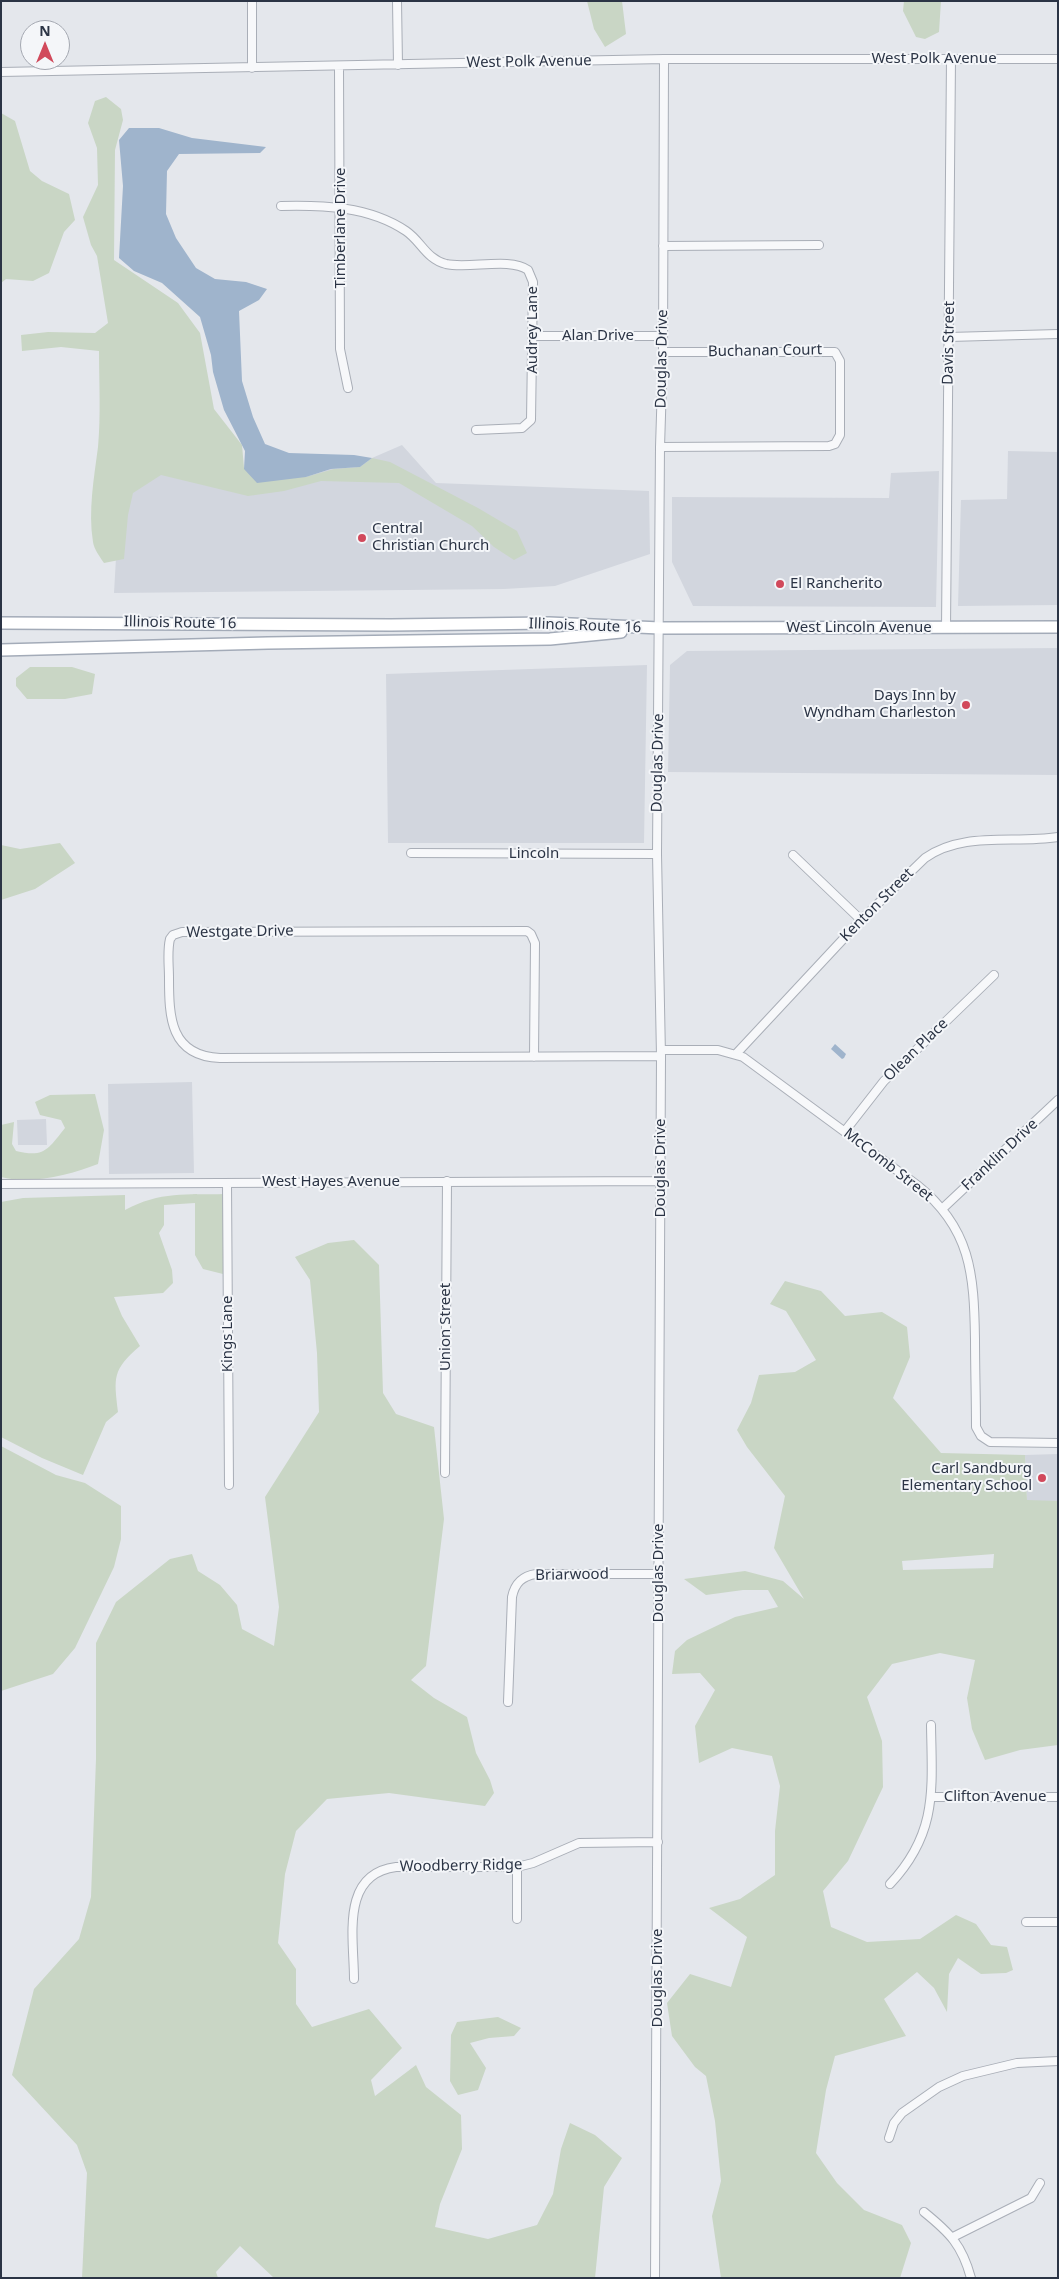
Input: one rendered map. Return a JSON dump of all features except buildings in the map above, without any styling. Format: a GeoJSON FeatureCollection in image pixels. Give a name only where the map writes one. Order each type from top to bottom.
{"type":"FeatureCollection","features":[{"type":"Feature","properties":{"kind":"main road","name":"Illinois Route 16"},"geometry":{"type":"LineString","coordinates":[[1,623],[391,625],[549,623],[660,628]]}},
{"type":"Feature","properties":{"kind":"main road","name":"West Lincoln Avenue"},"geometry":{"type":"LineString","coordinates":[[660,628],[1058,627]]}},
{"type":"Feature","properties":{"kind":"main road","name":"Illinois Route 16"},"geometry":{"type":"LineString","coordinates":[[1,650],[550,639],[660,628]]}},
{"type":"Feature","properties":{"kind":"street"},"geometry":{"type":"LineString","coordinates":[[252,1],[252,68]]}},
{"type":"Feature","properties":{"kind":"street"},"geometry":{"type":"LineString","coordinates":[[398,1],[398,65]]}},
{"type":"Feature","properties":{"kind":"street","name":"West Polk Avenue"},"geometry":{"type":"LineString","coordinates":[[1,72],[664,59],[1058,58]]}},
{"type":"Feature","properties":{"kind":"street","name":"Douglas Drive"},"geometry":{"type":"LineString","coordinates":[[655,2278],[661,1181],[661,1053],[657,854],[660,447],[663,352],[664,59]]}},
{"type":"Feature","properties":{"kind":"street","name":"Davis Street"},"geometry":{"type":"LineString","coordinates":[[946,628],[951,59]]}},
{"type":"Feature","properties":{"kind":"street","name":"Timberlane Drive"},"geometry":{"type":"LineString","coordinates":[[339,66],[340,349],[348,388]]}},
{"type":"Feature","properties":{"kind":"street","name":"Audrey Lane"},"geometry":{"type":"LineString","coordinates":[[281,206],[305,205],[341,208],[366,214],[403,229],[412,236],[426,253],[445,264],[524,267],[532,275],[531,420],[528,425],[516,429],[476,430]]}},
{"type":"Feature","properties":{"kind":"street"},"geometry":{"type":"LineString","coordinates":[[663,246],[819,245]]}},
{"type":"Feature","properties":{"kind":"street"},"geometry":{"type":"LineString","coordinates":[[949,337],[1058,334]]}},
{"type":"Feature","properties":{"kind":"street","name":"Alan Drive"},"geometry":{"type":"LineString","coordinates":[[533,336],[663,336]]}},
{"type":"Feature","properties":{"kind":"street","name":"Buchanan Court"},"geometry":{"type":"LineString","coordinates":[[660,447],[830,446],[835,444],[840,435],[840,361],[835,352],[829,350],[663,352]]}},
{"type":"Feature","properties":{"kind":"street","name":"Kenton Street"},"geometry":{"type":"LineString","coordinates":[[736,1054],[861,920],[925,858],[946,846],[970,841],[1022,841],[1058,837]]}},
{"type":"Feature","properties":{"kind":"street","name":"Lincoln"},"geometry":{"type":"LineString","coordinates":[[412,853],[657,854]]}},
{"type":"Feature","properties":{"kind":"street"},"geometry":{"type":"LineString","coordinates":[[793,855],[861,920]]}},
{"type":"Feature","properties":{"kind":"street","name":"Westgate Drive"},"geometry":{"type":"LineString","coordinates":[[534,1057],[535,942],[532,934],[527,931],[177,932],[170,939],[170,1019],[173,1029],[186,1046],[205,1056],[220,1058],[534,1057],[661,1053]]}},
{"type":"Feature","properties":{"kind":"street","name":"Olean Place"},"geometry":{"type":"LineString","coordinates":[[845,1132],[893,1071],[994,975]]}},
{"type":"Feature","properties":{"kind":"street","name":"McComb Street"},"geometry":{"type":"LineString","coordinates":[[661,1053],[718,1050],[736,1054],[754,1064],[924,1190],[942,1209],[963,1245],[972,1278],[976,1427],[982,1436],[990,1442],[1058,1443]]}},
{"type":"Feature","properties":{"kind":"street","name":"Franklin Drive"},"geometry":{"type":"LineString","coordinates":[[942,1209],[1058,1100]]}},
{"type":"Feature","properties":{"kind":"street","name":"Union Street"},"geometry":{"type":"LineString","coordinates":[[445,1473],[447,1181]]}},
{"type":"Feature","properties":{"kind":"street","name":"West Hayes Avenue"},"geometry":{"type":"LineString","coordinates":[[1,1184],[661,1181]]}},
{"type":"Feature","properties":{"kind":"street","name":"Kings Lane"},"geometry":{"type":"LineString","coordinates":[[228,1183],[229,1485]]}},
{"type":"Feature","properties":{"kind":"street","name":"Briarwood"},"geometry":{"type":"LineString","coordinates":[[508,1702],[512,1597],[522,1578],[536,1574],[659,1574]]}},
{"type":"Feature","properties":{"kind":"street"},"geometry":{"type":"LineString","coordinates":[[890,1884],[916,1851],[927,1822],[932,1798],[931,1725]]}},
{"type":"Feature","properties":{"kind":"street","name":"Clifton Avenue"},"geometry":{"type":"LineString","coordinates":[[932,1798],[1058,1797]]}},
{"type":"Feature","properties":{"kind":"street","name":"Woodberry Ridge"},"geometry":{"type":"LineString","coordinates":[[354,1979],[355,1902],[358,1892],[369,1877],[382,1870],[396,1867],[517,1867],[533,1863],[579,1843],[658,1842]]}},
{"type":"Feature","properties":{"kind":"street"},"geometry":{"type":"LineString","coordinates":[[517,1867],[517,1919]]}},
{"type":"Feature","properties":{"kind":"street"},"geometry":{"type":"LineString","coordinates":[[1026,1922],[1058,1922]]}},
{"type":"Feature","properties":{"kind":"street"},"geometry":{"type":"LineString","coordinates":[[888,2138],[894,2123],[902,2113],[939,2087],[963,2076],[1017,2063],[1058,2061]]}},
{"type":"Feature","properties":{"kind":"street"},"geometry":{"type":"LineString","coordinates":[[953,2237],[1031,2198],[1040,2183]]}},
{"type":"Feature","properties":{"kind":"street"},"geometry":{"type":"LineString","coordinates":[[924,2212],[953,2237],[964,2254],[971,2278]]}},
{"type":"Feature","properties":{"kind":"shaded area"},"geometry":{"type":"Polygon","coordinates":[[[402,445],[436,483],[649,491],[650,554],[555,586],[504,589],[114,593],[121,470],[306,477],[331,469],[360,467],[372,458],[402,445]]]}},
{"type":"Feature","properties":{"kind":"shaded area"},"geometry":{"type":"Polygon","coordinates":[[[1008,451],[1058,452],[1058,605],[958,606],[961,500],[1007,499],[1008,451]]]}},
{"type":"Feature","properties":{"kind":"shaded area"},"geometry":{"type":"Polygon","coordinates":[[[939,471],[936,607],[693,606],[672,562],[672,497],[889,498],[891,473],[939,471]]]}},
{"type":"Feature","properties":{"kind":"shaded area"},"geometry":{"type":"Polygon","coordinates":[[[1058,648],[1058,775],[668,772],[670,665],[687,651],[1058,648]]]}},
{"type":"Feature","properties":{"kind":"shaded area"},"geometry":{"type":"Polygon","coordinates":[[[647,665],[644,843],[388,843],[386,674],[647,665]]]}},
{"type":"Feature","properties":{"kind":"shaded area"},"geometry":{"type":"Polygon","coordinates":[[[192,1082],[194,1173],[109,1174],[108,1084],[192,1082]]]}},
{"type":"Feature","properties":{"kind":"shaded area"},"geometry":{"type":"Polygon","coordinates":[[[46,1119],[47,1145],[18,1145],[17,1120],[46,1119]]]}},
{"type":"Feature","properties":{"kind":"shaded area","name":"Carl Sandburg Elementary School"},"geometry":{"type":"Polygon","coordinates":[[[1058,1454],[1058,1501],[1027,1501],[1025,1455],[1058,1454]]]}},
{"type":"Feature","properties":{"kind":"green space"},"geometry":{"type":"Polygon","coordinates":[[[587,1],[622,1],[626,34],[605,47],[594,29],[587,1]]]}},
{"type":"Feature","properties":{"kind":"green space"},"geometry":{"type":"Polygon","coordinates":[[[904,1],[941,1],[939,32],[925,39],[916,37],[903,11],[904,1]]]}},
{"type":"Feature","properties":{"kind":"green space"},"geometry":{"type":"Polygon","coordinates":[[[106,97],[121,109],[123,120],[115,150],[114,260],[178,303],[200,333],[214,409],[242,445],[244,468],[306,477],[334,469],[360,467],[372,458],[390,462],[478,508],[517,531],[527,553],[514,560],[494,547],[472,526],[399,483],[321,481],[284,491],[248,496],[161,475],[133,493],[128,515],[124,559],[104,563],[94,545],[91,518],[99,435],[99,351],[61,347],[22,351],[21,335],[48,332],[95,333],[108,323],[97,256],[91,245],[83,217],[98,185],[97,148],[88,123],[95,101],[106,97]]]}},
{"type":"Feature","properties":{"kind":"green space"},"geometry":{"type":"Polygon","coordinates":[[[1,113],[15,121],[30,171],[42,181],[69,194],[75,220],[64,232],[49,273],[33,281],[6,279],[1,283],[1,113]]]}},
{"type":"Feature","properties":{"kind":"green space"},"geometry":{"type":"Polygon","coordinates":[[[30,667],[72,667],[95,674],[92,694],[65,699],[27,699],[16,686],[16,678],[30,667]]]}},
{"type":"Feature","properties":{"kind":"green space"},"geometry":{"type":"Polygon","coordinates":[[[60,843],[75,863],[35,889],[1,900],[1,845],[20,849],[60,843]]]}},
{"type":"Feature","properties":{"kind":"green space"},"geometry":{"type":"Polygon","coordinates":[[[95,1094],[104,1130],[98,1164],[50,1178],[25,1180],[1,1177],[1,1125],[14,1122],[12,1144],[16,1151],[26,1153],[40,1152],[50,1146],[65,1128],[61,1120],[40,1115],[35,1102],[50,1095],[95,1094]]]}},
{"type":"Feature","properties":{"kind":"green space"},"geometry":{"type":"Polygon","coordinates":[[[225,1194],[223,1274],[203,1269],[195,1255],[195,1203],[164,1205],[164,1225],[159,1233],[172,1270],[173,1283],[163,1293],[114,1297],[122,1316],[140,1346],[120,1368],[116,1382],[118,1412],[106,1422],[83,1475],[42,1458],[1,1437],[1,1202],[23,1198],[125,1195],[125,1210],[150,1200],[174,1195],[225,1194]]]}},
{"type":"Feature","properties":{"kind":"green space"},"geometry":{"type":"Polygon","coordinates":[[[354,1240],[379,1265],[383,1393],[396,1414],[434,1427],[444,1519],[426,1666],[411,1680],[434,1698],[467,1717],[476,1753],[490,1780],[494,1793],[485,1806],[389,1793],[327,1799],[296,1831],[285,1874],[278,1943],[296,1969],[296,2004],[312,2027],[369,2009],[402,2048],[371,2080],[375,2096],[416,2065],[426,2087],[461,2115],[462,2149],[440,2204],[435,2227],[488,2239],[537,2225],[553,2194],[561,2149],[570,2123],[595,2135],[622,2158],[604,2187],[595,2278],[274,2278],[240,2246],[216,2272],[218,2278],[82,2278],[87,2173],[77,2145],[12,2075],[34,1989],[79,1939],[91,1897],[96,1759],[96,1643],[116,1602],[170,1559],[192,1554],[198,1571],[220,1585],[237,1605],[242,1629],[274,1646],[279,1607],[265,1497],[319,1412],[317,1353],[310,1280],[295,1257],[328,1243],[354,1240]]]}},
{"type":"Feature","properties":{"kind":"green space"},"geometry":{"type":"Polygon","coordinates":[[[785,1281],[821,1291],[845,1316],[882,1312],[907,1327],[910,1357],[893,1398],[941,1453],[1025,1455],[1027,1500],[1058,1501],[1058,1745],[1020,1750],[985,1760],[972,1729],[967,1698],[975,1660],[940,1653],[892,1664],[867,1697],[882,1741],[883,1787],[848,1861],[823,1891],[831,1927],[867,1942],[920,1939],[956,1915],[976,1924],[991,1945],[1007,1947],[1013,1970],[1006,1973],[981,1974],[958,1958],[949,1974],[947,2012],[934,1988],[917,1972],[884,1999],[906,2036],[835,2056],[826,2090],[816,2153],[837,2183],[864,2210],[902,2225],[911,2243],[900,2278],[721,2278],[712,2216],[721,2181],[715,2121],[706,2076],[695,2067],[672,2036],[667,2003],[690,1974],[731,1987],[747,1937],[709,1908],[740,1899],[775,1875],[775,1831],[780,1786],[772,1756],[732,1748],[699,1763],[695,1726],[715,1690],[700,1673],[672,1674],[675,1651],[687,1640],[735,1617],[778,1607],[768,1590],[743,1590],[706,1595],[684,1579],[745,1571],[783,1581],[804,1599],[774,1548],[785,1496],[747,1447],[737,1430],[751,1403],[759,1375],[795,1372],[816,1360],[786,1311],[770,1304],[785,1281]],[[994,1554],[902,1561],[903,1570],[993,1568],[994,1554]]]}},
{"type":"Feature","properties":{"kind":"green space"},"geometry":{"type":"Polygon","coordinates":[[[1,1446],[56,1475],[85,1483],[121,1506],[121,1539],[114,1567],[75,1648],[53,1674],[1,1691],[1,1446]]]}},
{"type":"Feature","properties":{"kind":"green space"},"geometry":{"type":"Polygon","coordinates":[[[498,2017],[521,2028],[514,2036],[489,2038],[470,2043],[486,2068],[478,2090],[458,2095],[450,2081],[451,2035],[457,2022],[498,2017]]]}},
{"type":"Feature","properties":{"kind":"water"},"geometry":{"type":"Polygon","coordinates":[[[129,128],[159,128],[192,138],[266,147],[260,153],[179,154],[167,171],[166,214],[176,238],[196,268],[215,279],[246,282],[267,289],[259,300],[239,311],[242,381],[253,417],[265,444],[289,453],[354,455],[372,458],[360,467],[331,469],[306,477],[257,483],[244,469],[245,451],[224,410],[200,317],[162,283],[134,271],[119,258],[123,186],[119,140],[129,128]]]}},
{"type":"Feature","properties":{"kind":"water"},"geometry":{"type":"Polygon","coordinates":[[[835,1044],[846,1054],[844,1058],[842,1059],[831,1049],[835,1044]]]}},
{"type":"Feature","properties":{"kind":"place","name":"Central Christian Church"},"geometry":{"type":"Point","coordinates":[362,538]}},
{"type":"Feature","properties":{"kind":"place","name":"El Rancherito"},"geometry":{"type":"Point","coordinates":[780,584]}},
{"type":"Feature","properties":{"kind":"place","name":"Days Inn by Wyndham Charleston"},"geometry":{"type":"Point","coordinates":[966,705]}},
{"type":"Feature","properties":{"kind":"place","name":"Carl Sandburg Elementary School"},"geometry":{"type":"Point","coordinates":[1042,1478]}}]}
